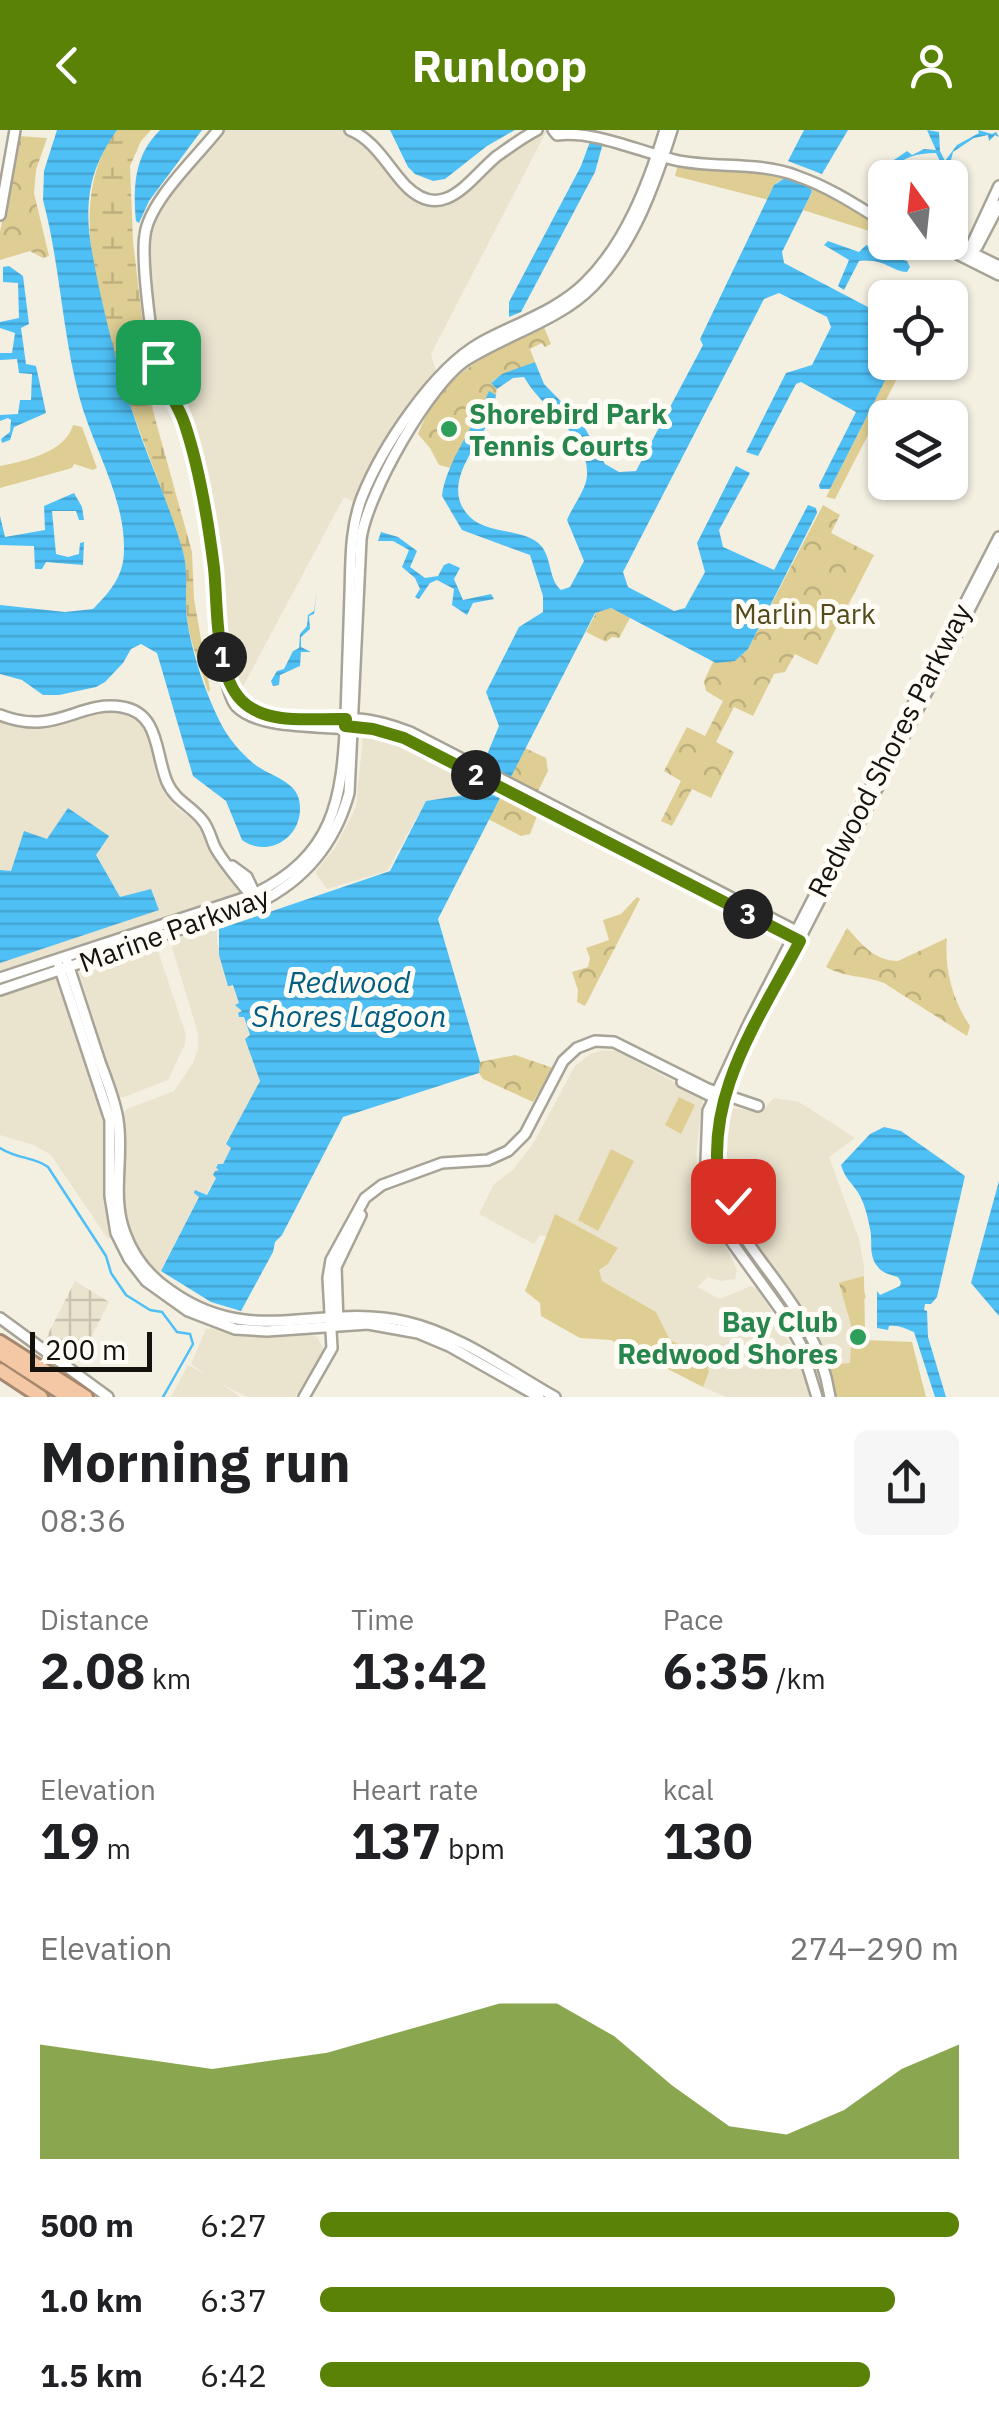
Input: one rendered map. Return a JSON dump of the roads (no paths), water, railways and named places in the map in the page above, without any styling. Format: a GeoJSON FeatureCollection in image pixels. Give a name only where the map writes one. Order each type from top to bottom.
{"type":"FeatureCollection","features":[{"type":"Feature","properties":{"kind":"highway"},"geometry":{"type":"LineString","coordinates":[[0,1342],[86,1397]]}},
{"type":"Feature","properties":{"kind":"highway"},"geometry":{"type":"LineString","coordinates":[[0,1353],[68,1397]]}},
{"type":"Feature","properties":{"kind":"highway"},"geometry":{"type":"LineString","coordinates":[[2,1372],[43,1397]]}},
{"type":"Feature","properties":{"kind":"main road"},"geometry":{"type":"LineString","coordinates":[[0,215],[15,130]]}},
{"type":"Feature","properties":{"kind":"main road"},"geometry":{"type":"LineString","coordinates":[[218,130],[152,214],[144,246],[158,368],[185,424],[208,524],[223,678],[228,694],[246,714],[280,724],[393,726],[798,936]]}},
{"type":"Feature","properties":{"kind":"main road"},"geometry":{"type":"LineString","coordinates":[[350,130],[364,137],[414,193],[438,200],[462,190],[496,157],[537,130]]}},
{"type":"Feature","properties":{"kind":"main road"},"geometry":{"type":"LineString","coordinates":[[553,130],[558,136],[569,130],[600,135],[661,153],[788,168],[839,188],[868,208]]}},
{"type":"Feature","properties":{"kind":"main road"},"geometry":{"type":"LineString","coordinates":[[598,130],[661,153]]}},
{"type":"Feature","properties":{"kind":"main road","name":"Marine Parkway"},"geometry":{"type":"LineString","coordinates":[[0,990],[63,963],[254,897],[291,872],[310,852],[327,828],[342,781],[350,723],[361,539],[366,512],[379,482],[450,372],[568,306],[597,281],[616,257],[642,208],[668,130]]}},
{"type":"Feature","properties":{"kind":"main road"},"geometry":{"type":"LineString","coordinates":[[968,252],[999,186]]}},
{"type":"Feature","properties":{"kind":"main road"},"geometry":{"type":"LineString","coordinates":[[968,253],[977,247],[999,204]]}},
{"type":"Feature","properties":{"kind":"main road"},"geometry":{"type":"LineString","coordinates":[[968,254],[999,266]]}},
{"type":"Feature","properties":{"kind":"main road"},"geometry":{"type":"LineString","coordinates":[[968,255],[999,275]]}},
{"type":"Feature","properties":{"kind":"main road","name":"Redwood Shores Parkway"},"geometry":{"type":"LineString","coordinates":[[817,1397],[801,1345],[731,1241],[716,1207],[709,1184],[705,1143],[718,1096],[999,537]]}},
{"type":"Feature","properties":{"kind":"main road","name":"Redwood Shores Parkway"},"geometry":{"type":"LineString","coordinates":[[798,936],[999,552]]}},
{"type":"Feature","properties":{"kind":"main road"},"geometry":{"type":"LineString","coordinates":[[0,715],[35,724],[110,707],[136,712],[154,735],[170,788],[204,822],[216,848],[230,865],[247,877],[254,897]]}},
{"type":"Feature","properties":{"kind":"main road"},"geometry":{"type":"LineString","coordinates":[[63,963],[108,1110],[112,1218],[137,1271],[172,1302],[220,1325],[250,1331],[379,1317],[421,1326],[555,1397]]}},
{"type":"Feature","properties":{"kind":"main road","name":"Marine Parkway"},"geometry":{"type":"LineString","coordinates":[[0,978],[63,963]]}},
{"type":"Feature","properties":{"kind":"main road"},"geometry":{"type":"LineString","coordinates":[[307,1397],[331,1352],[335,1322],[328,1278],[330,1260],[364,1198],[382,1185],[413,1173],[454,1161],[488,1160],[512,1148],[525,1134],[563,1061],[578,1048],[595,1041],[614,1042],[718,1096],[756,1106]]}},
{"type":"Feature","properties":{"kind":"main road","name":"Redwood Shores Parkway"},"geometry":{"type":"LineString","coordinates":[[718,1096],[716,1146],[721,1193],[734,1223],[811,1335],[820,1353],[830,1397]]}},
{"type":"Feature","properties":{"kind":"main road"},"geometry":{"type":"LineString","coordinates":[[721,1193],[739,1196],[731,1205],[734,1223]]}},
{"type":"Feature","properties":{"kind":"main road"},"geometry":{"type":"LineString","coordinates":[[0,1318],[108,1397]]}},
{"type":"Feature","properties":{"kind":"main road"},"geometry":{"type":"LineString","coordinates":[[335,1322],[418,1333],[449,1346],[539,1397]]}},
{"type":"Feature","properties":{"kind":"water"},"geometry":{"type":"Polygon","coordinates":[[[57,130],[117,130],[100,159],[90,192],[89,227],[98,283],[128,399],[183,552],[189,633],[209,698],[223,728],[239,749],[260,768],[289,785],[299,798],[295,828],[272,846],[242,840],[226,801],[193,776],[157,653],[141,644],[131,649],[105,682],[59,695],[43,695],[22,680],[0,674],[0,605],[65,612],[93,609],[115,582],[124,550],[119,510],[73,372],[43,200],[44,171],[57,130]]]}},
{"type":"Feature","properties":{"kind":"water"},"geometry":{"type":"Polygon","coordinates":[[[160,130],[202,130],[149,201],[139,223],[135,208],[137,172],[145,150],[160,130]]]}},
{"type":"Feature","properties":{"kind":"water"},"geometry":{"type":"Polygon","coordinates":[[[390,130],[515,130],[445,179],[433,181],[408,167],[390,130]]]}},
{"type":"Feature","properties":{"kind":"water"},"geometry":{"type":"Polygon","coordinates":[[[804,130],[848,130],[822,174],[788,161],[804,130]]]}},
{"type":"Feature","properties":{"kind":"water"},"geometry":{"type":"Polygon","coordinates":[[[927,130],[939,132],[944,160],[939,160],[936,153],[894,160],[907,151],[912,155],[924,149],[936,150],[927,130]]]}},
{"type":"Feature","properties":{"kind":"water"},"geometry":{"type":"Polygon","coordinates":[[[978,130],[996,132],[999,137],[995,135],[989,141],[988,135],[974,138],[953,152],[951,160],[946,160],[957,145],[979,133],[978,130]]]}},
{"type":"Feature","properties":{"kind":"water"},"geometry":{"type":"Polygon","coordinates":[[[591,139],[603,143],[595,172],[521,312],[509,317],[509,302],[581,166],[591,139]]]}},
{"type":"Feature","properties":{"kind":"water","name":"Redwood Shores Lagoon"},"geometry":{"type":"Polygon","coordinates":[[[785,178],[810,187],[812,192],[782,252],[784,263],[868,307],[868,380],[885,380],[875,400],[868,400],[868,414],[830,489],[820,489],[819,485],[856,412],[801,382],[796,384],[758,456],[746,452],[786,373],[812,365],[831,327],[827,317],[779,293],[764,299],[623,572],[628,587],[674,611],[685,608],[705,572],[697,543],[736,466],[750,473],[719,530],[723,547],[774,570],[808,505],[816,508],[817,513],[748,649],[735,661],[716,663],[611,608],[595,613],[438,919],[480,1062],[479,1073],[343,1117],[241,1311],[211,1302],[161,1271],[199,1197],[195,1190],[207,1195],[218,1164],[223,1164],[231,1148],[226,1144],[260,1081],[245,1039],[250,1035],[244,1017],[239,1017],[242,1011],[235,1005],[239,1003],[233,985],[228,986],[219,955],[219,929],[390,871],[426,801],[464,795],[483,764],[499,726],[486,692],[519,627],[543,612],[543,596],[530,555],[462,530],[442,496],[455,458],[489,391],[496,395],[492,414],[459,483],[462,507],[478,523],[537,542],[546,553],[561,590],[570,587],[584,561],[567,520],[587,476],[581,448],[524,377],[513,378],[497,389],[491,383],[502,374],[535,362],[544,384],[582,423],[605,464],[619,472],[636,471],[703,345],[700,339],[774,185],[785,178]]]}},
{"type":"Feature","properties":{"kind":"water"},"geometry":{"type":"Polygon","coordinates":[[[828,241],[859,252],[866,245],[868,260],[903,260],[910,267],[907,272],[875,261],[859,261],[844,290],[838,286],[849,260],[824,245],[828,241]]]}},
{"type":"Feature","properties":{"kind":"water"},"geometry":{"type":"Polygon","coordinates":[[[9,266],[23,276],[29,324],[21,328],[26,364],[36,366],[46,413],[14,427],[10,440],[2,443],[1,439],[10,432],[11,420],[0,421],[0,415],[18,414],[20,400],[31,400],[32,374],[19,373],[17,359],[0,360],[0,353],[12,353],[15,333],[0,328],[0,322],[19,318],[18,283],[3,282],[3,267],[9,266]]]}},
{"type":"Feature","properties":{"kind":"water"},"geometry":{"type":"Polygon","coordinates":[[[74,493],[84,520],[79,520],[76,511],[52,511],[56,554],[79,554],[80,543],[84,542],[83,565],[46,562],[42,569],[35,569],[34,546],[0,545],[0,516],[5,537],[45,530],[44,506],[74,493]]]}},
{"type":"Feature","properties":{"kind":"water"},"geometry":{"type":"Polygon","coordinates":[[[381,532],[398,537],[417,551],[410,567],[425,578],[438,576],[449,563],[460,568],[454,579],[463,600],[491,594],[494,599],[473,603],[467,615],[452,605],[454,589],[437,580],[430,583],[419,599],[415,597],[420,589],[415,578],[402,567],[409,550],[393,541],[378,541],[381,532]]]}},
{"type":"Feature","properties":{"kind":"water"},"geometry":{"type":"Polygon","coordinates":[[[317,592],[314,614],[309,616],[310,629],[301,637],[301,647],[311,652],[301,652],[300,666],[280,675],[279,685],[273,686],[271,681],[277,671],[284,669],[293,651],[299,648],[300,634],[307,626],[308,615],[314,611],[317,592]]]}},
{"type":"Feature","properties":{"kind":"water"},"geometry":{"type":"Polygon","coordinates":[[[68,808],[109,836],[96,855],[120,897],[151,889],[159,910],[0,963],[0,870],[11,871],[24,831],[47,839],[68,808]]]}},
{"type":"Feature","properties":{"kind":"water"},"geometry":{"type":"Polygon","coordinates":[[[884,1127],[901,1131],[965,1176],[937,1297],[931,1304],[925,1304],[924,1310],[946,1397],[935,1397],[914,1332],[896,1326],[889,1326],[888,1330],[877,1328],[877,1291],[880,1295],[901,1282],[875,1262],[864,1204],[841,1165],[870,1134],[884,1127]]]}},
{"type":"Feature","properties":{"kind":"water"},"geometry":{"type":"Polygon","coordinates":[[[999,1181],[999,1316],[971,1283],[999,1181]]]}},
{"type":"Feature","properties":{"kind":"waterway"},"geometry":{"type":"LineString","coordinates":[[0,1148],[48,1167],[106,1256],[111,1273],[126,1295],[150,1310],[162,1312],[177,1332],[190,1334],[193,1344],[163,1397]]}},
{"type":"Feature","properties":{"kind":"place","name":"Shorebird Park Tennis Courts"},"geometry":{"type":"Point","coordinates":[449,429]}},
{"type":"Feature","properties":{"kind":"place","name":"Bay Club Redwood Shores"},"geometry":{"type":"Point","coordinates":[858,1337]}},
{"type":"Feature","properties":{"kind":"park label","name":"Marlin Park"},"geometry":{"type":"Point","coordinates":[805,613]}}]}
